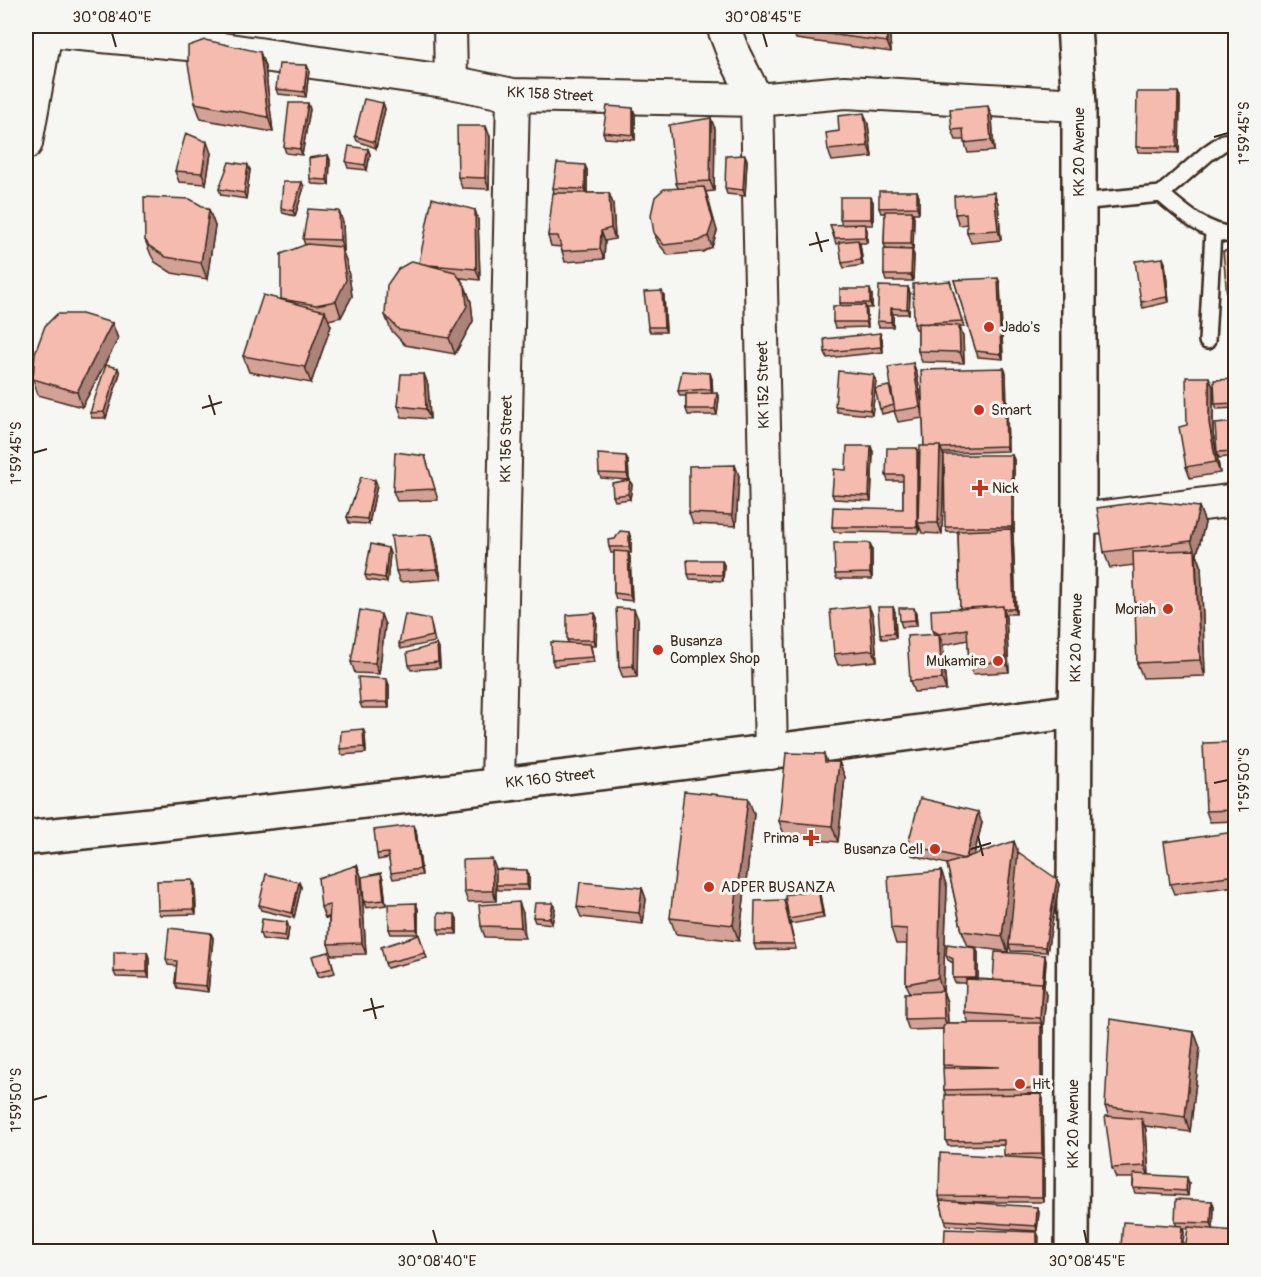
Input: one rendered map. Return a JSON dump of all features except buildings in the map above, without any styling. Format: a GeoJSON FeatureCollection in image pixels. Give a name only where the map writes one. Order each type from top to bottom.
{"type":"FeatureCollection","features":[{"type":"Feature","properties":{"kind":"main road","name":"KK 20 Avenue"},"geometry":{"type":"LineString","coordinates":[[1072,1251],[1075,711],[1079,520],[1079,105],[1074,26]]}},
{"type":"Feature","properties":{"kind":"main road","name":"KK 160 Street"},"geometry":{"type":"LineString","coordinates":[[26,838],[351,804],[498,784],[771,753],[1075,711]]}},
{"type":"Feature","properties":{"kind":"street"},"geometry":{"type":"LineString","coordinates":[[450,26],[451,82]]}},
{"type":"Feature","properties":{"kind":"street","name":"KK 152 Street"},"geometry":{"type":"LineString","coordinates":[[723,26],[734,56],[757,100],[771,753]]}},
{"type":"Feature","properties":{"kind":"street"},"geometry":{"type":"LineString","coordinates":[[26,143],[36,30]]}},
{"type":"Feature","properties":{"kind":"street","name":"KK 158 Street"},"geometry":{"type":"LineString","coordinates":[[36,30],[151,33],[513,94],[757,100],[845,92],[1079,105]]}},
{"type":"Feature","properties":{"kind":"street","name":"KK 156 Street"},"geometry":{"type":"LineString","coordinates":[[498,784],[513,94]]}},
{"type":"Feature","properties":{"kind":"street"},"geometry":{"type":"LineString","coordinates":[[1079,520],[1236,500]]}},
{"type":"Feature","properties":{"kind":"lane"},"geometry":{"type":"LineString","coordinates":[[1079,202],[1161,194],[1208,153],[1224,142],[1236,140]]}},
{"type":"Feature","properties":{"kind":"lane"},"geometry":{"type":"LineString","coordinates":[[1161,194],[1191,220],[1213,232],[1236,236]]}},
{"type":"Feature","properties":{"kind":"lane"},"geometry":{"type":"LineString","coordinates":[[1207,341],[1213,232]]}},
{"type":"Feature","properties":{"kind":"place","name":"Jado's"},"geometry":{"type":"Point","coordinates":[989,327]}},
{"type":"Feature","properties":{"kind":"place","name":"Smart"},"geometry":{"type":"Point","coordinates":[979,410]}},
{"type":"Feature","properties":{"kind":"place","name":"Nick"},"geometry":{"type":"Point","coordinates":[980,488]}},
{"type":"Feature","properties":{"kind":"place","name":"Moriah"},"geometry":{"type":"Point","coordinates":[1168,609]}},
{"type":"Feature","properties":{"kind":"place","name":"Busanza Complex Shop"},"geometry":{"type":"Point","coordinates":[658,650]}},
{"type":"Feature","properties":{"kind":"place","name":"Mukamira"},"geometry":{"type":"Point","coordinates":[998,661]}},
{"type":"Feature","properties":{"kind":"place","name":"Prima"},"geometry":{"type":"Point","coordinates":[811,838]}},
{"type":"Feature","properties":{"kind":"place","name":"Busanza Cell"},"geometry":{"type":"Point","coordinates":[935,849]}},
{"type":"Feature","properties":{"kind":"place","name":"ADPER BUSANZA"},"geometry":{"type":"Point","coordinates":[709,887]}},
{"type":"Feature","properties":{"kind":"place","name":"Hit"},"geometry":{"type":"Point","coordinates":[1020,1084]}}]}
